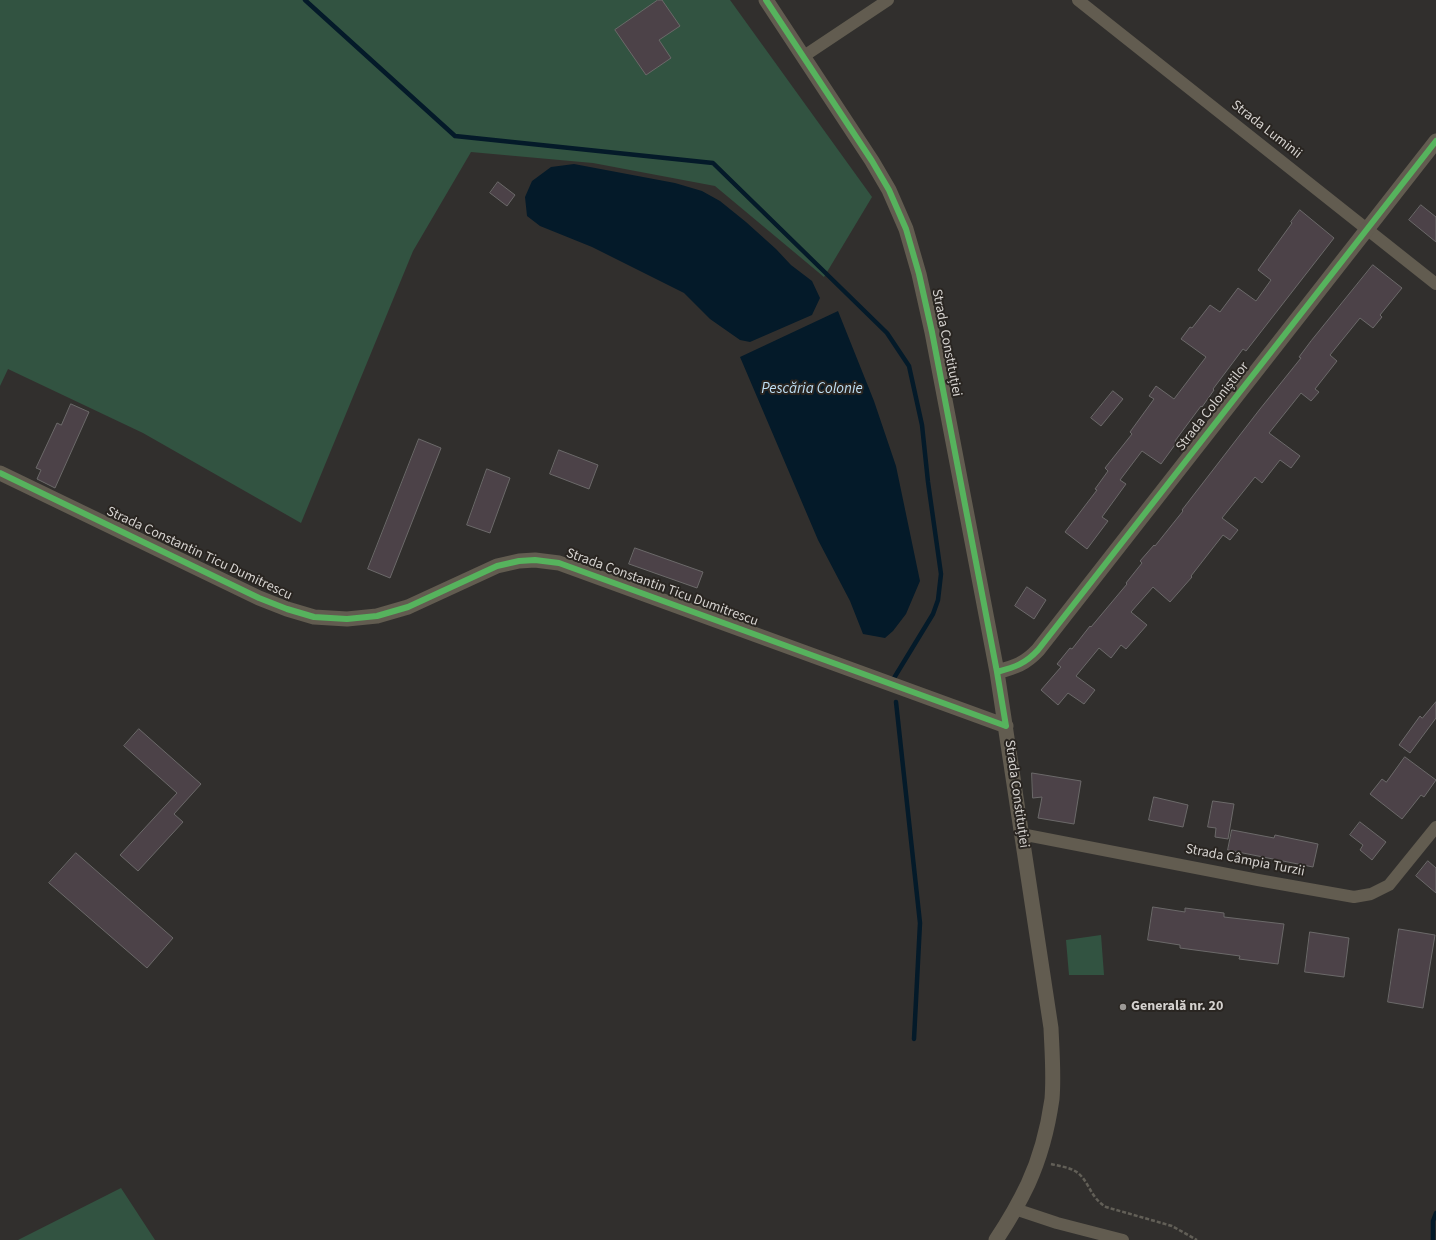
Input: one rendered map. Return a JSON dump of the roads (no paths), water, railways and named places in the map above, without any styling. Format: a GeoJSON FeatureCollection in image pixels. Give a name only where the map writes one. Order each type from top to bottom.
{"type":"FeatureCollection","features":[{"type":"Feature","properties":{"kind":"street","name":"Strada Constituției"},"geometry":{"type":"LineString","coordinates":[[766,0],[804,56],[886,184],[906,229],[919,274],[932,332],[997,672],[1051,1028],[1054,1068],[1052,1099],[1038,1160],[1015,1209],[996,1240]]}},
{"type":"Feature","properties":{"kind":"street"},"geometry":{"type":"LineString","coordinates":[[804,56],[888,0]]}},
{"type":"Feature","properties":{"kind":"street","name":"Strada Luminii"},"geometry":{"type":"LineString","coordinates":[[1078,0],[1436,284]]}},
{"type":"Feature","properties":{"kind":"street","name":"Strada Coloniștilor"},"geometry":{"type":"LineString","coordinates":[[997,672],[1015,667],[1029,660],[1038,650],[1436,141]]}},
{"type":"Feature","properties":{"kind":"street","name":"Strada Constantin Ticu Dumitrescu"},"geometry":{"type":"LineString","coordinates":[[0,474],[259,598],[287,609],[314,617],[347,619],[377,616],[408,607],[497,566],[519,561],[535,560],[559,563],[588,572],[1006,726]]}},
{"type":"Feature","properties":{"kind":"street","name":"Strada Câmpia Turzii"},"geometry":{"type":"LineString","coordinates":[[1021,834],[1354,897],[1371,894],[1389,885],[1436,827]]}},
{"type":"Feature","properties":{"kind":"street"},"geometry":{"type":"LineString","coordinates":[[1015,1209],[1056,1223],[1122,1240]]}},
{"type":"Feature","properties":{"kind":"water"},"geometry":{"type":"Polygon","coordinates":[[[574,164],[675,183],[702,191],[720,201],[776,249],[791,265],[812,281],[820,298],[812,315],[750,342],[740,340],[710,319],[684,293],[592,247],[540,226],[527,216],[525,197],[532,181],[551,167],[574,164]]]}},
{"type":"Feature","properties":{"kind":"water","name":"Pescăria Colonie"},"geometry":{"type":"Polygon","coordinates":[[[838,311],[874,401],[896,466],[920,581],[906,614],[893,631],[885,638],[863,634],[850,601],[818,540],[740,357],[838,311]]]}},
{"type":"Feature","properties":{"kind":"waterway"},"geometry":{"type":"LineString","coordinates":[[305,0],[455,136],[713,163],[887,333],[909,366],[922,425],[928,482],[941,574],[938,600],[933,614],[894,678]]}},
{"type":"Feature","properties":{"kind":"waterway"},"geometry":{"type":"LineString","coordinates":[[896,702],[920,923],[914,1039]]}},
{"type":"Feature","properties":{"kind":"waterway"},"geometry":{"type":"LineString","coordinates":[[1433,1240],[1433,1221],[1436,1213]]}},
{"type":"Feature","properties":{"kind":"place","name":"Generală nr. 20"},"geometry":{"type":"Point","coordinates":[1123,1007]}}]}
